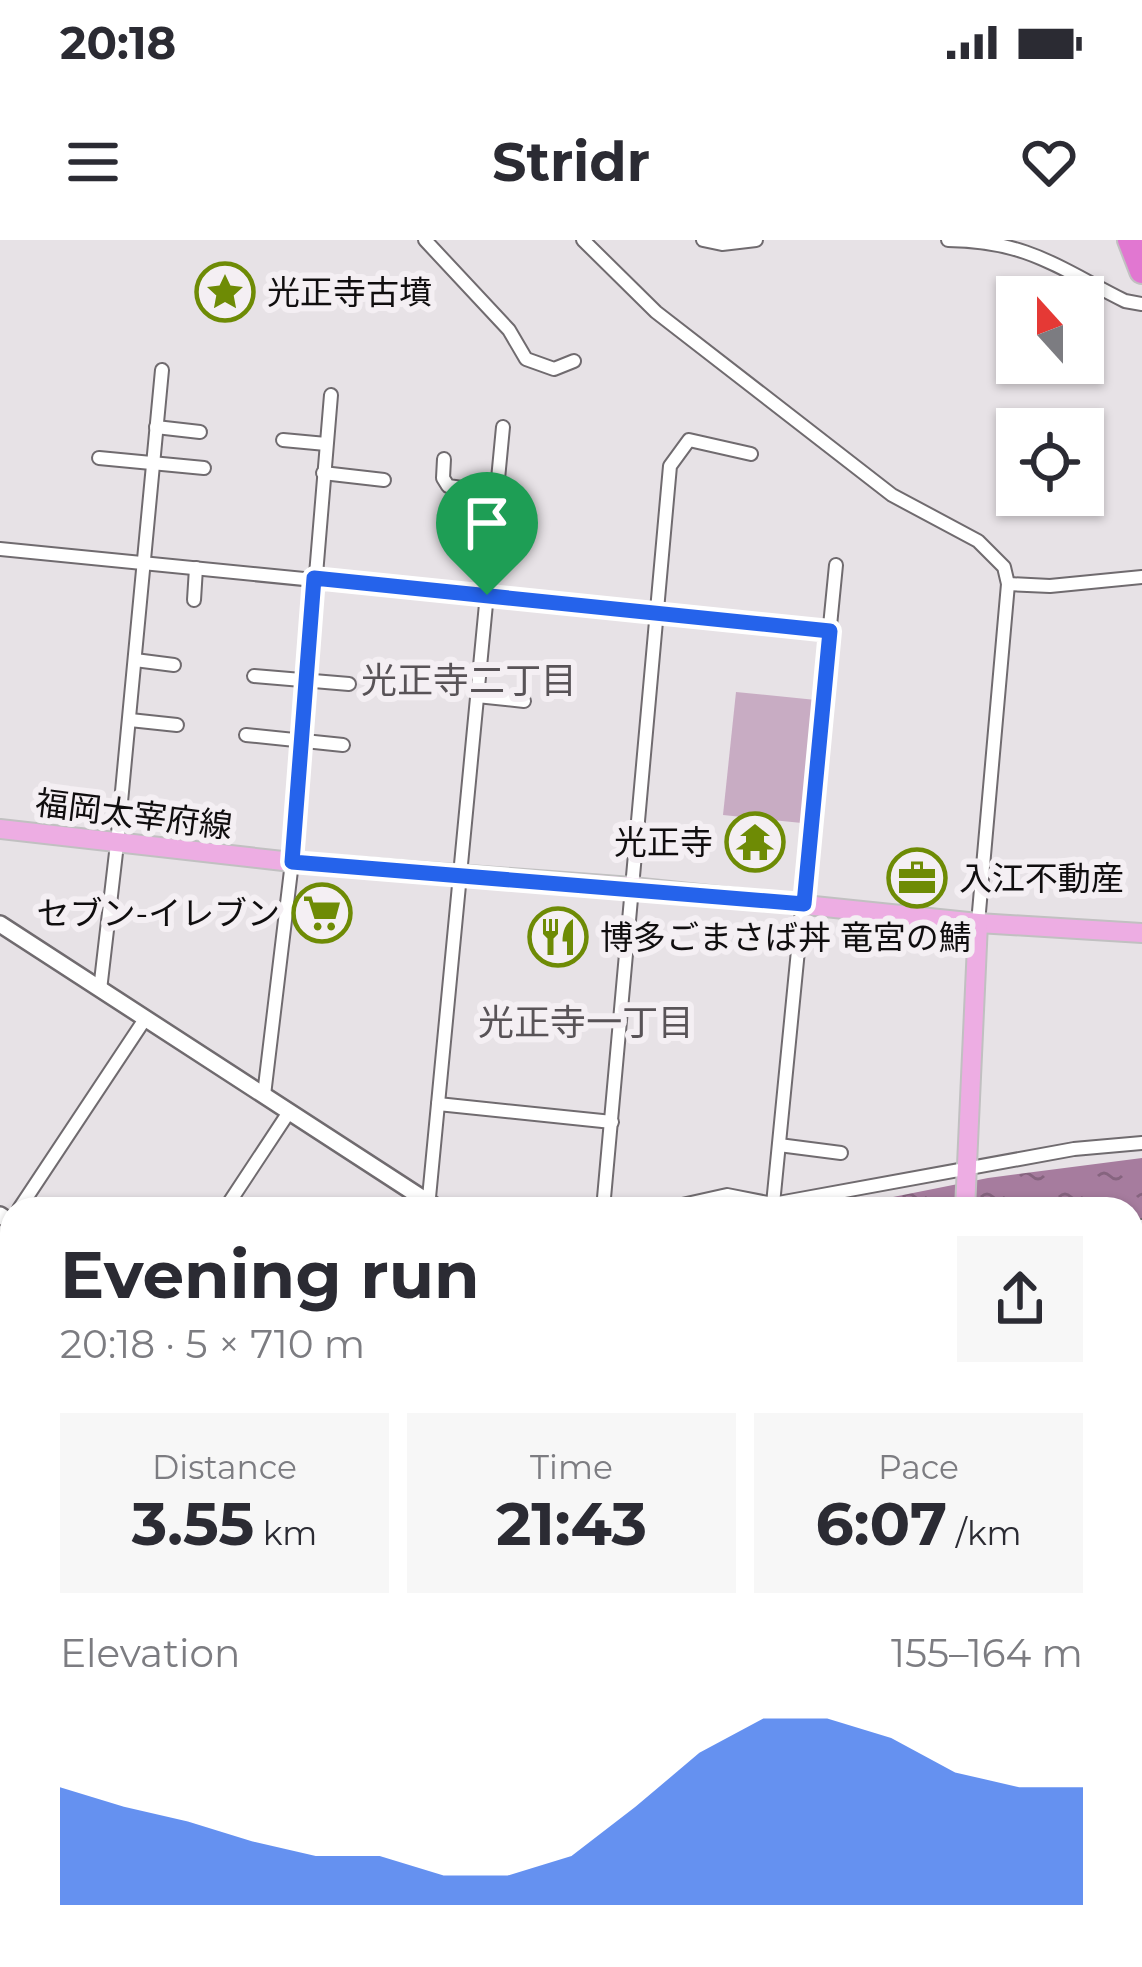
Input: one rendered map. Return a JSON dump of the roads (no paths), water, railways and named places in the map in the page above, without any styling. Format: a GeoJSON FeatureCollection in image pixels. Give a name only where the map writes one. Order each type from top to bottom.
{"type":"FeatureCollection","features":[{"type":"Feature","properties":{"kind":"highway"},"geometry":{"type":"LineString","coordinates":[[1130,240],[1142,271]]}},
{"type":"Feature","properties":{"kind":"main road","name":"福岡太宰府線"},"geometry":{"type":"LineString","coordinates":[[0,829],[292,862],[632,887],[978,923],[1142,933]]}},
{"type":"Feature","properties":{"kind":"main road"},"geometry":{"type":"LineString","coordinates":[[966,1197],[978,923]]}},
{"type":"Feature","properties":{"kind":"street"},"geometry":{"type":"LineString","coordinates":[[425,240],[509,330],[526,359],[554,369],[574,361]]}},
{"type":"Feature","properties":{"kind":"street"},"geometry":{"type":"LineString","coordinates":[[584,240],[656,312],[892,494],[978,542],[1004,567],[1008,584],[978,923]]}},
{"type":"Feature","properties":{"kind":"street"},"geometry":{"type":"LineString","coordinates":[[703,240],[722,244],[756,240]]}},
{"type":"Feature","properties":{"kind":"street"},"geometry":{"type":"LineString","coordinates":[[948,240],[991,240],[1024,249],[1125,301],[1142,304]]}},
{"type":"Feature","properties":{"kind":"street"},"geometry":{"type":"LineString","coordinates":[[100,990],[162,370]]}},
{"type":"Feature","properties":{"kind":"street"},"geometry":{"type":"LineString","coordinates":[[264,1095],[292,862],[331,395]]}},
{"type":"Feature","properties":{"kind":"street"},"geometry":{"type":"LineString","coordinates":[[156,428],[200,432]]}},
{"type":"Feature","properties":{"kind":"street"},"geometry":{"type":"LineString","coordinates":[[433,1197],[458,875],[503,428]]}},
{"type":"Feature","properties":{"kind":"street"},"geometry":{"type":"LineString","coordinates":[[283,440],[326,444]]}},
{"type":"Feature","properties":{"kind":"street"},"geometry":{"type":"LineString","coordinates":[[604,1197],[670,466],[689,440],[751,454]]}},
{"type":"Feature","properties":{"kind":"street"},"geometry":{"type":"LineString","coordinates":[[100,458],[204,468]]}},
{"type":"Feature","properties":{"kind":"street"},"geometry":{"type":"LineString","coordinates":[[445,459],[443,478],[448,486],[497,493]]}},
{"type":"Feature","properties":{"kind":"street"},"geometry":{"type":"LineString","coordinates":[[323,473],[384,480]]}},
{"type":"Feature","properties":{"kind":"street"},"geometry":{"type":"LineString","coordinates":[[0,549],[830,631]]}},
{"type":"Feature","properties":{"kind":"street"},"geometry":{"type":"LineString","coordinates":[[774,1197],[836,565]]}},
{"type":"Feature","properties":{"kind":"street"},"geometry":{"type":"LineString","coordinates":[[194,600],[196,568]]}},
{"type":"Feature","properties":{"kind":"street"},"geometry":{"type":"LineString","coordinates":[[1008,584],[1050,586],[1142,577]]}},
{"type":"Feature","properties":{"kind":"street"},"geometry":{"type":"LineString","coordinates":[[135,660],[174,664]]}},
{"type":"Feature","properties":{"kind":"street"},"geometry":{"type":"LineString","coordinates":[[254,676],[349,683]]}},
{"type":"Feature","properties":{"kind":"street"},"geometry":{"type":"LineString","coordinates":[[477,696],[524,701]]}},
{"type":"Feature","properties":{"kind":"street"},"geometry":{"type":"LineString","coordinates":[[130,721],[177,725]]}},
{"type":"Feature","properties":{"kind":"street"},"geometry":{"type":"LineString","coordinates":[[246,735],[343,746]]}},
{"type":"Feature","properties":{"kind":"street"},"geometry":{"type":"LineString","coordinates":[[0,925],[417,1197]]}},
{"type":"Feature","properties":{"kind":"street"},"geometry":{"type":"LineString","coordinates":[[27,1197],[145,1019]]}},
{"type":"Feature","properties":{"kind":"street"},"geometry":{"type":"LineString","coordinates":[[438,1105],[612,1122]]}},
{"type":"Feature","properties":{"kind":"street"},"geometry":{"type":"LineString","coordinates":[[233,1197],[289,1112]]}},
{"type":"Feature","properties":{"kind":"street"},"geometry":{"type":"LineString","coordinates":[[811,1197],[1142,1143]]}},
{"type":"Feature","properties":{"kind":"street"},"geometry":{"type":"LineString","coordinates":[[779,1145],[841,1153]]}},
{"type":"Feature","properties":{"kind":"water"},"geometry":{"type":"Polygon","coordinates":[[[1142,1158],[1142,1197],[893,1197],[988,1178],[1142,1158]]]}},
{"type":"Feature","properties":{"kind":"place","name":"光正寺古墳"},"geometry":{"type":"Point","coordinates":[225,292]}},
{"type":"Feature","properties":{"kind":"place","name":"光正寺"},"geometry":{"type":"Point","coordinates":[755,842]}},
{"type":"Feature","properties":{"kind":"place","name":"入江不動産"},"geometry":{"type":"Point","coordinates":[917,878]}},
{"type":"Feature","properties":{"kind":"place","name":"セブン-イレブン"},"geometry":{"type":"Point","coordinates":[322,913]}},
{"type":"Feature","properties":{"kind":"place","name":"博多ごまさば丼 竜宮の鯖"},"geometry":{"type":"Point","coordinates":[558,937]}},
{"type":"Feature","properties":{"kind":"district","name":"光正寺二丁目"},"geometry":{"type":"Point","coordinates":[469,680]}},
{"type":"Feature","properties":{"kind":"district","name":"光正寺一丁目"},"geometry":{"type":"Point","coordinates":[586,1022]}}]}
